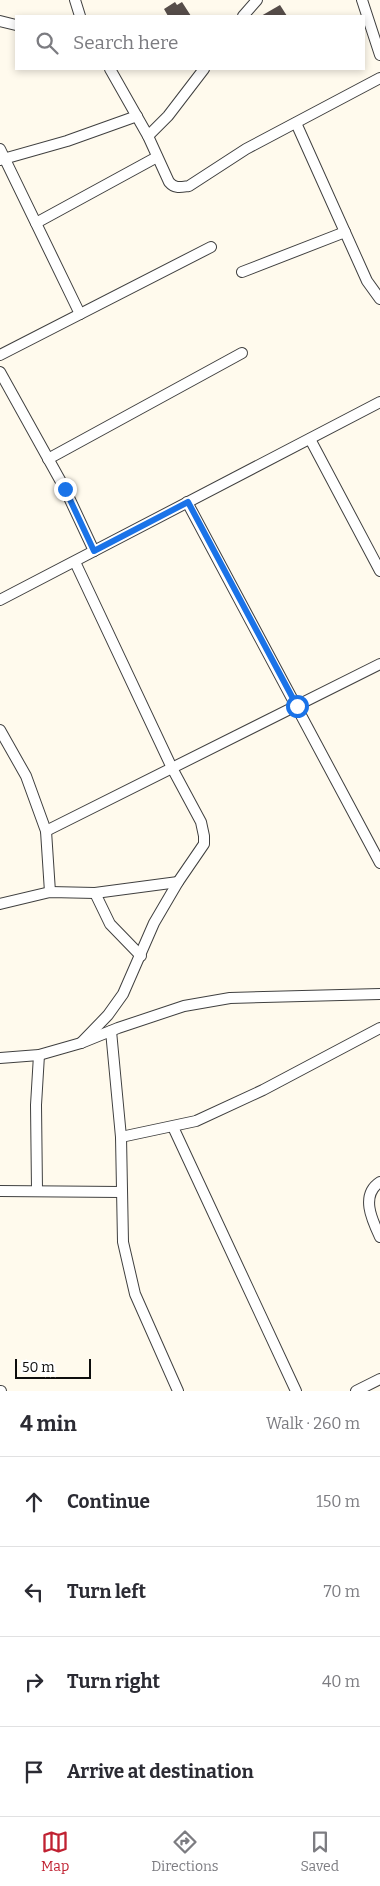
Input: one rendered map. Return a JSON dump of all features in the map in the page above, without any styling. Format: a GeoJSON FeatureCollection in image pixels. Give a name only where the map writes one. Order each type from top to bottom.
{"type":"FeatureCollection","features":[{"type":"Feature","properties":{"kind":"street"},"geometry":{"type":"LineString","coordinates":[[75,0],[80,15]]}},
{"type":"Feature","properties":{"kind":"street"},"geometry":{"type":"LineString","coordinates":[[244,15],[257,0]]}},
{"type":"Feature","properties":{"kind":"street"},"geometry":{"type":"LineString","coordinates":[[362,0],[380,55]]}},
{"type":"Feature","properties":{"kind":"street"},"geometry":{"type":"LineString","coordinates":[[0,21],[15,25]]}},
{"type":"Feature","properties":{"kind":"street"},"geometry":{"type":"LineString","coordinates":[[111,70],[148,136],[172,186],[190,186],[246,149],[380,78]]}},
{"type":"Feature","properties":{"kind":"street"},"geometry":{"type":"LineString","coordinates":[[148,136],[168,116],[203,70]]}},
{"type":"Feature","properties":{"kind":"street"},"geometry":{"type":"LineString","coordinates":[[80,314],[1,156],[67,141],[137,116]]}},
{"type":"Feature","properties":{"kind":"street"},"geometry":{"type":"LineString","coordinates":[[296,122],[367,281],[380,299]]}},
{"type":"Feature","properties":{"kind":"street"},"geometry":{"type":"LineString","coordinates":[[36,223],[157,157]]}},
{"type":"Feature","properties":{"kind":"street"},"geometry":{"type":"LineString","coordinates":[[242,272],[345,232]]}},
{"type":"Feature","properties":{"kind":"street"},"geometry":{"type":"LineString","coordinates":[[0,355],[211,247]]}},
{"type":"Feature","properties":{"kind":"street"},"geometry":{"type":"LineString","coordinates":[[48,459],[242,353]]}},
{"type":"Feature","properties":{"kind":"street"},"geometry":{"type":"LineString","coordinates":[[0,372],[48,459],[94,551]]}},
{"type":"Feature","properties":{"kind":"street"},"geometry":{"type":"LineString","coordinates":[[0,599],[75,562],[380,402]]}},
{"type":"Feature","properties":{"kind":"street"},"geometry":{"type":"LineString","coordinates":[[310,439],[380,571]]}},
{"type":"Feature","properties":{"kind":"street"},"geometry":{"type":"LineString","coordinates":[[188,502],[380,863]]}},
{"type":"Feature","properties":{"kind":"street"},"geometry":{"type":"LineString","coordinates":[[75,562],[172,768],[201,822],[204,836],[204,844],[178,882],[148,936],[123,994],[108,1015],[81,1043]]}},
{"type":"Feature","properties":{"kind":"street"},"geometry":{"type":"LineString","coordinates":[[46,830],[380,664]]}},
{"type":"Feature","properties":{"kind":"street"},"geometry":{"type":"LineString","coordinates":[[0,730],[26,776],[46,830],[50,892]]}},
{"type":"Feature","properties":{"kind":"street"},"geometry":{"type":"LineString","coordinates":[[0,904],[50,892],[95,894],[178,882]]}},
{"type":"Feature","properties":{"kind":"street"},"geometry":{"type":"LineString","coordinates":[[95,894],[110,924],[141,956]]}},
{"type":"Feature","properties":{"kind":"street"},"geometry":{"type":"LineString","coordinates":[[0,1058],[38,1055],[81,1043],[184,1006],[230,998],[380,994]]}},
{"type":"Feature","properties":{"kind":"street"},"geometry":{"type":"LineString","coordinates":[[108,1015],[113,1030],[121,1137],[123,1242],[135,1294],[178,1391]]}},
{"type":"Feature","properties":{"kind":"street"},"geometry":{"type":"LineString","coordinates":[[121,1137],[196,1121],[263,1090],[380,1028]]}},
{"type":"Feature","properties":{"kind":"street"},"geometry":{"type":"LineString","coordinates":[[37,1190],[36,1105],[38,1055]]}},
{"type":"Feature","properties":{"kind":"street"},"geometry":{"type":"LineString","coordinates":[[173,1127],[296,1391]]}},
{"type":"Feature","properties":{"kind":"street"},"geometry":{"type":"LineString","coordinates":[[380,1182],[373,1187],[368,1202],[368,1208],[380,1237]]}},
{"type":"Feature","properties":{"kind":"street"},"geometry":{"type":"LineString","coordinates":[[0,1191],[121,1192]]}},
{"type":"Feature","properties":{"kind":"street"},"geometry":{"type":"LineString","coordinates":[[356,1391],[380,1379]]}},
{"type":"Feature","properties":{"kind":"building"},"geometry":{"type":"Polygon","coordinates":[[[175,2],[177,5],[182,2],[190,15],[167,15],[164,9],[175,2]]]}},
{"type":"Feature","properties":{"kind":"building"},"geometry":{"type":"Polygon","coordinates":[[[280,5],[286,15],[263,15],[280,5]]]}},
{"type":"Feature","properties":{"kind":"route"},"geometry":{"type":"LineString","coordinates":[[65,489],[94,551],[188,502],[297,706]]}}]}
